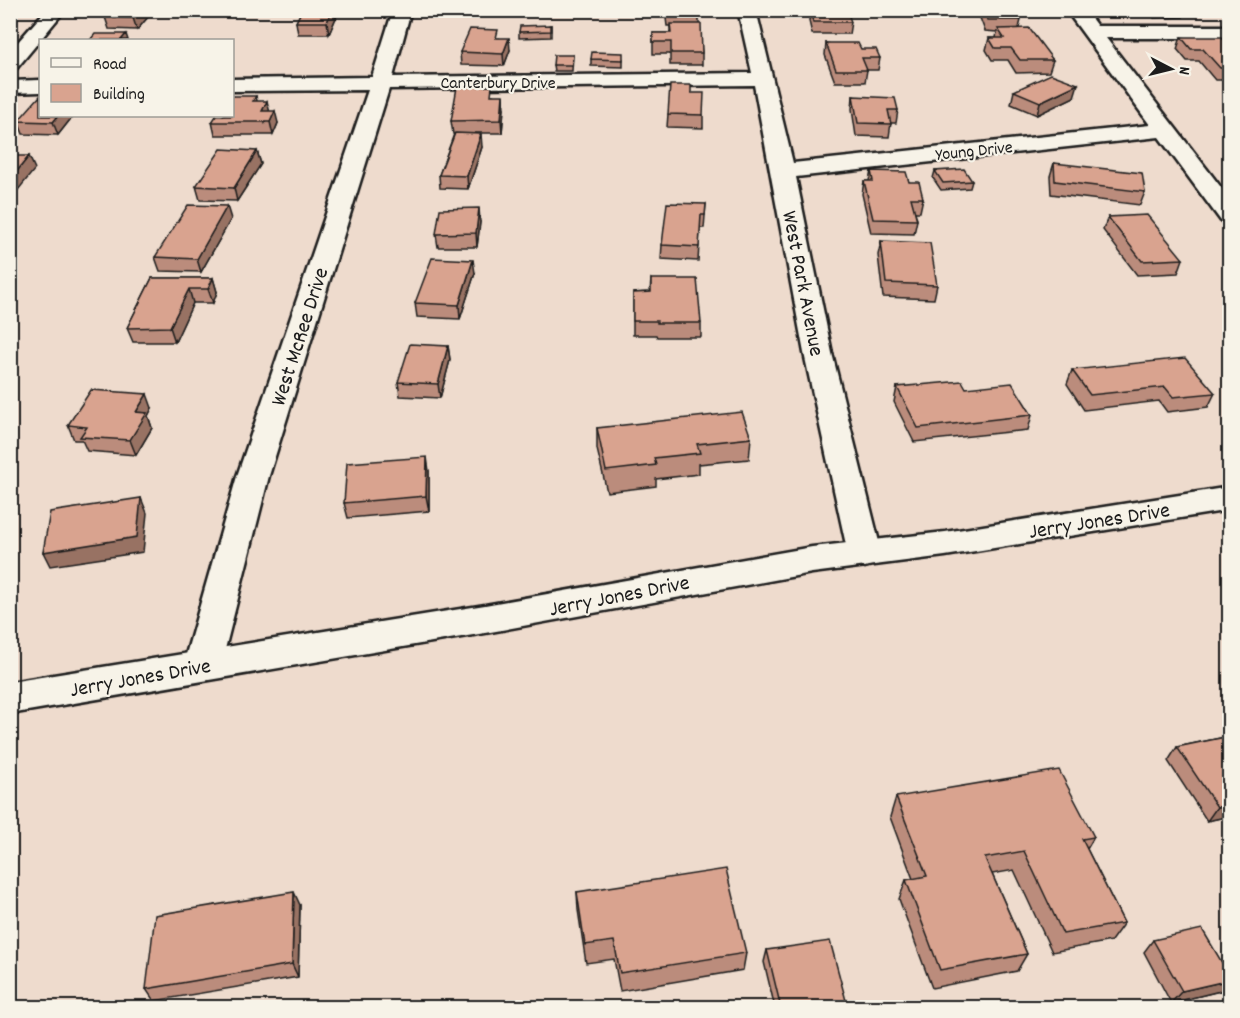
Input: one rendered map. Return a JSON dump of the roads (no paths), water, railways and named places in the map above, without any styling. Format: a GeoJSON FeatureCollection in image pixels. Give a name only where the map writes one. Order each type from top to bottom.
{"type":"FeatureCollection","features":[{"type":"Feature","properties":{"kind":"street"},"geometry":{"type":"LineString","coordinates":[[10,64],[56,10]]}},
{"type":"Feature","properties":{"kind":"street","name":"West McRee Drive"},"geometry":{"type":"LineString","coordinates":[[202,664],[253,476],[381,83],[402,10]]}},
{"type":"Feature","properties":{"kind":"street","name":"West Park Avenue"},"geometry":{"type":"LineString","coordinates":[[747,10],[764,79],[818,353],[865,554]]}},
{"type":"Feature","properties":{"kind":"street"},"geometry":{"type":"LineString","coordinates":[[1075,10],[1230,216]]}},
{"type":"Feature","properties":{"kind":"street"},"geometry":{"type":"LineString","coordinates":[[1091,32],[1230,32]]}},
{"type":"Feature","properties":{"kind":"street","name":"Canterbury Drive"},"geometry":{"type":"LineString","coordinates":[[234,85],[764,79]]}},
{"type":"Feature","properties":{"kind":"street"},"geometry":{"type":"LineString","coordinates":[[10,87],[39,87]]}},
{"type":"Feature","properties":{"kind":"street","name":"Young Drive"},"geometry":{"type":"LineString","coordinates":[[783,171],[1166,130]]}},
{"type":"Feature","properties":{"kind":"street","name":"Jerry Jones Drive"},"geometry":{"type":"LineString","coordinates":[[10,698],[202,664],[485,619],[779,566],[945,544],[1230,498]]}}]}
